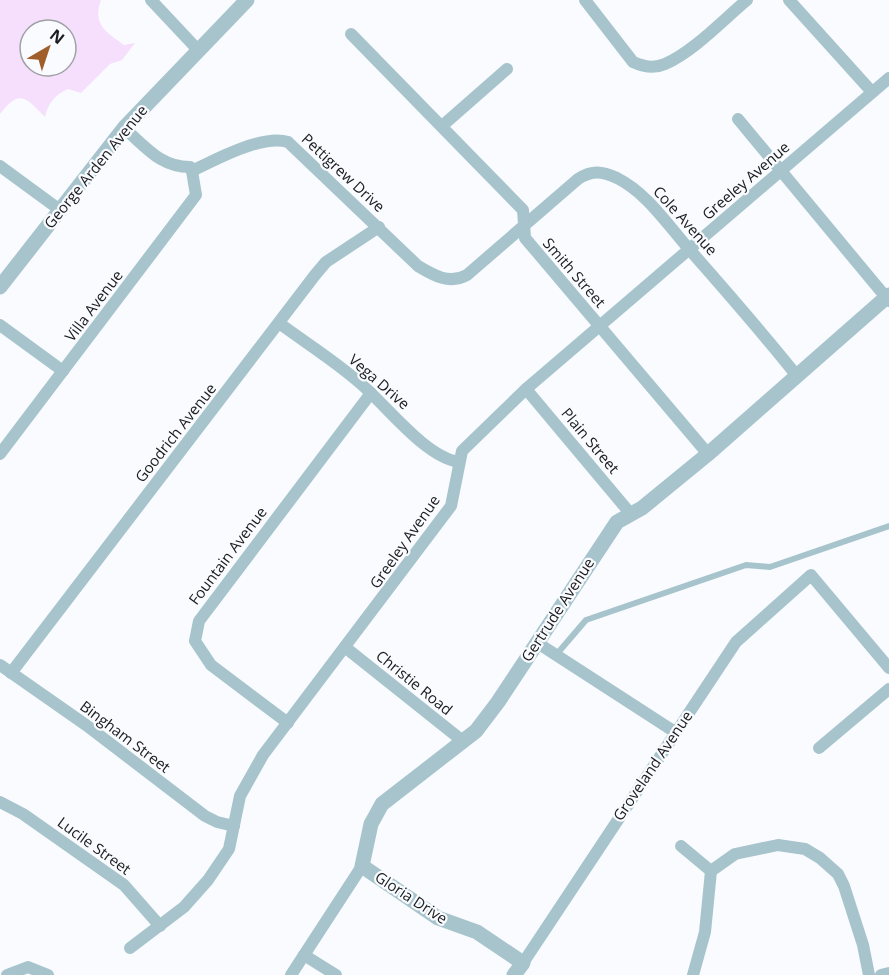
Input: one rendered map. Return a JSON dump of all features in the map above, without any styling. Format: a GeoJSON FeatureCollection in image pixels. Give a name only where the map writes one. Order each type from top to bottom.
{"type":"FeatureCollection","features":[{"type":"Feature","properties":{"kind":"street"},"geometry":{"type":"LineString","coordinates":[[151,0],[198,50]]}},
{"type":"Feature","properties":{"kind":"street","name":"George Arden Avenue"},"geometry":{"type":"LineString","coordinates":[[0,287],[124,128],[247,0]]}},
{"type":"Feature","properties":{"kind":"street"},"geometry":{"type":"LineString","coordinates":[[585,0],[633,62],[645,67],[655,67],[664,65],[682,53],[747,0]]}},
{"type":"Feature","properties":{"kind":"street"},"geometry":{"type":"LineString","coordinates":[[789,0],[872,92]]}},
{"type":"Feature","properties":{"kind":"street","name":"Smith Street"},"geometry":{"type":"LineString","coordinates":[[351,34],[523,210],[525,238],[708,454]]}},
{"type":"Feature","properties":{"kind":"street"},"geometry":{"type":"LineString","coordinates":[[442,126],[507,69]]}},
{"type":"Feature","properties":{"kind":"street","name":"Greeley Avenue"},"geometry":{"type":"LineString","coordinates":[[130,948],[184,907],[208,880],[229,849],[245,783],[451,506],[462,450],[526,389],[889,78]]}},
{"type":"Feature","properties":{"kind":"street"},"geometry":{"type":"LineString","coordinates":[[738,119],[779,172],[888,298]]}},
{"type":"Feature","properties":{"kind":"street"},"geometry":{"type":"LineString","coordinates":[[124,128],[159,159],[172,167],[190,167],[192,171]]}},
{"type":"Feature","properties":{"kind":"street","name":"Pettigrew Drive"},"geometry":{"type":"LineString","coordinates":[[192,171],[225,155],[279,139],[288,142],[418,266],[436,277],[459,279],[524,224]]}},
{"type":"Feature","properties":{"kind":"street"},"geometry":{"type":"LineString","coordinates":[[0,166],[60,210]]}},
{"type":"Feature","properties":{"kind":"street","name":"Villa Avenue"},"geometry":{"type":"LineString","coordinates":[[0,454],[196,195],[192,171]]}},
{"type":"Feature","properties":{"kind":"street","name":"Cole Avenue"},"geometry":{"type":"LineString","coordinates":[[524,224],[589,172],[601,172],[617,178],[641,195],[797,376]]}},
{"type":"Feature","properties":{"kind":"street","name":"Goodrich Avenue"},"geometry":{"type":"LineString","coordinates":[[11,673],[326,262],[379,227]]}},
{"type":"Feature","properties":{"kind":"street","name":"Gertrude Avenue"},"geometry":{"type":"LineString","coordinates":[[291,975],[362,866],[371,824],[382,804],[464,742],[488,715],[617,522],[642,508],[708,454],[888,298]]}},
{"type":"Feature","properties":{"kind":"street","name":"Vega Drive"},"geometry":{"type":"LineString","coordinates":[[279,323],[370,393],[434,451],[449,461],[459,462]]}},
{"type":"Feature","properties":{"kind":"street"},"geometry":{"type":"LineString","coordinates":[[0,325],[63,371]]}},
{"type":"Feature","properties":{"kind":"street","name":"Plain Street"},"geometry":{"type":"LineString","coordinates":[[526,389],[630,513]]}},
{"type":"Feature","properties":{"kind":"street","name":"Fountain Avenue"},"geometry":{"type":"LineString","coordinates":[[288,723],[211,665],[195,641],[199,621],[370,393]]}},
{"type":"Feature","properties":{"kind":"street","name":"Groveland Avenue"},"geometry":{"type":"LineString","coordinates":[[518,969],[738,639],[811,575],[889,668]]}},
{"type":"Feature","properties":{"kind":"street"},"geometry":{"type":"LineString","coordinates":[[536,642],[675,732]]}},
{"type":"Feature","properties":{"kind":"street","name":"Christie Road"},"geometry":{"type":"LineString","coordinates":[[346,648],[464,742]]}},
{"type":"Feature","properties":{"kind":"street","name":"Bingham Street"},"geometry":{"type":"LineString","coordinates":[[0,665],[86,725],[205,816],[234,826]]}},
{"type":"Feature","properties":{"kind":"street"},"geometry":{"type":"LineString","coordinates":[[819,748],[889,689]]}},
{"type":"Feature","properties":{"kind":"street","name":"Lucile Street"},"geometry":{"type":"LineString","coordinates":[[0,802],[23,814],[124,885],[160,926]]}},
{"type":"Feature","properties":{"kind":"street"},"geometry":{"type":"LineString","coordinates":[[693,975],[705,932],[711,871],[716,865],[735,854],[778,845],[805,849],[820,858],[838,874],[863,945],[869,975]]}},
{"type":"Feature","properties":{"kind":"street"},"geometry":{"type":"LineString","coordinates":[[681,846],[711,871]]}},
{"type":"Feature","properties":{"kind":"street","name":"Gloria Drive"},"geometry":{"type":"LineString","coordinates":[[362,866],[438,918],[477,932],[518,969]]}},
{"type":"Feature","properties":{"kind":"street"},"geometry":{"type":"LineString","coordinates":[[304,955],[336,975]]}},
{"type":"Feature","properties":{"kind":"street"},"geometry":{"type":"LineString","coordinates":[[7,975],[27,967],[48,975]]}},
{"type":"Feature","properties":{"kind":"street"},"geometry":{"type":"LineString","coordinates":[[881,975],[889,973]]}},
{"type":"Feature","properties":{"kind":"lane"},"geometry":{"type":"LineString","coordinates":[[556,655],[586,620],[746,565],[770,567],[889,526]]}},
{"type":"Feature","properties":{"kind":"shaded area"},"geometry":{"type":"Polygon","coordinates":[[[0,0],[101,0],[98,15],[102,27],[124,45],[135,43],[122,60],[110,64],[81,93],[68,89],[56,96],[50,103],[45,117],[23,99],[13,101],[0,114],[0,0]]]}}]}
